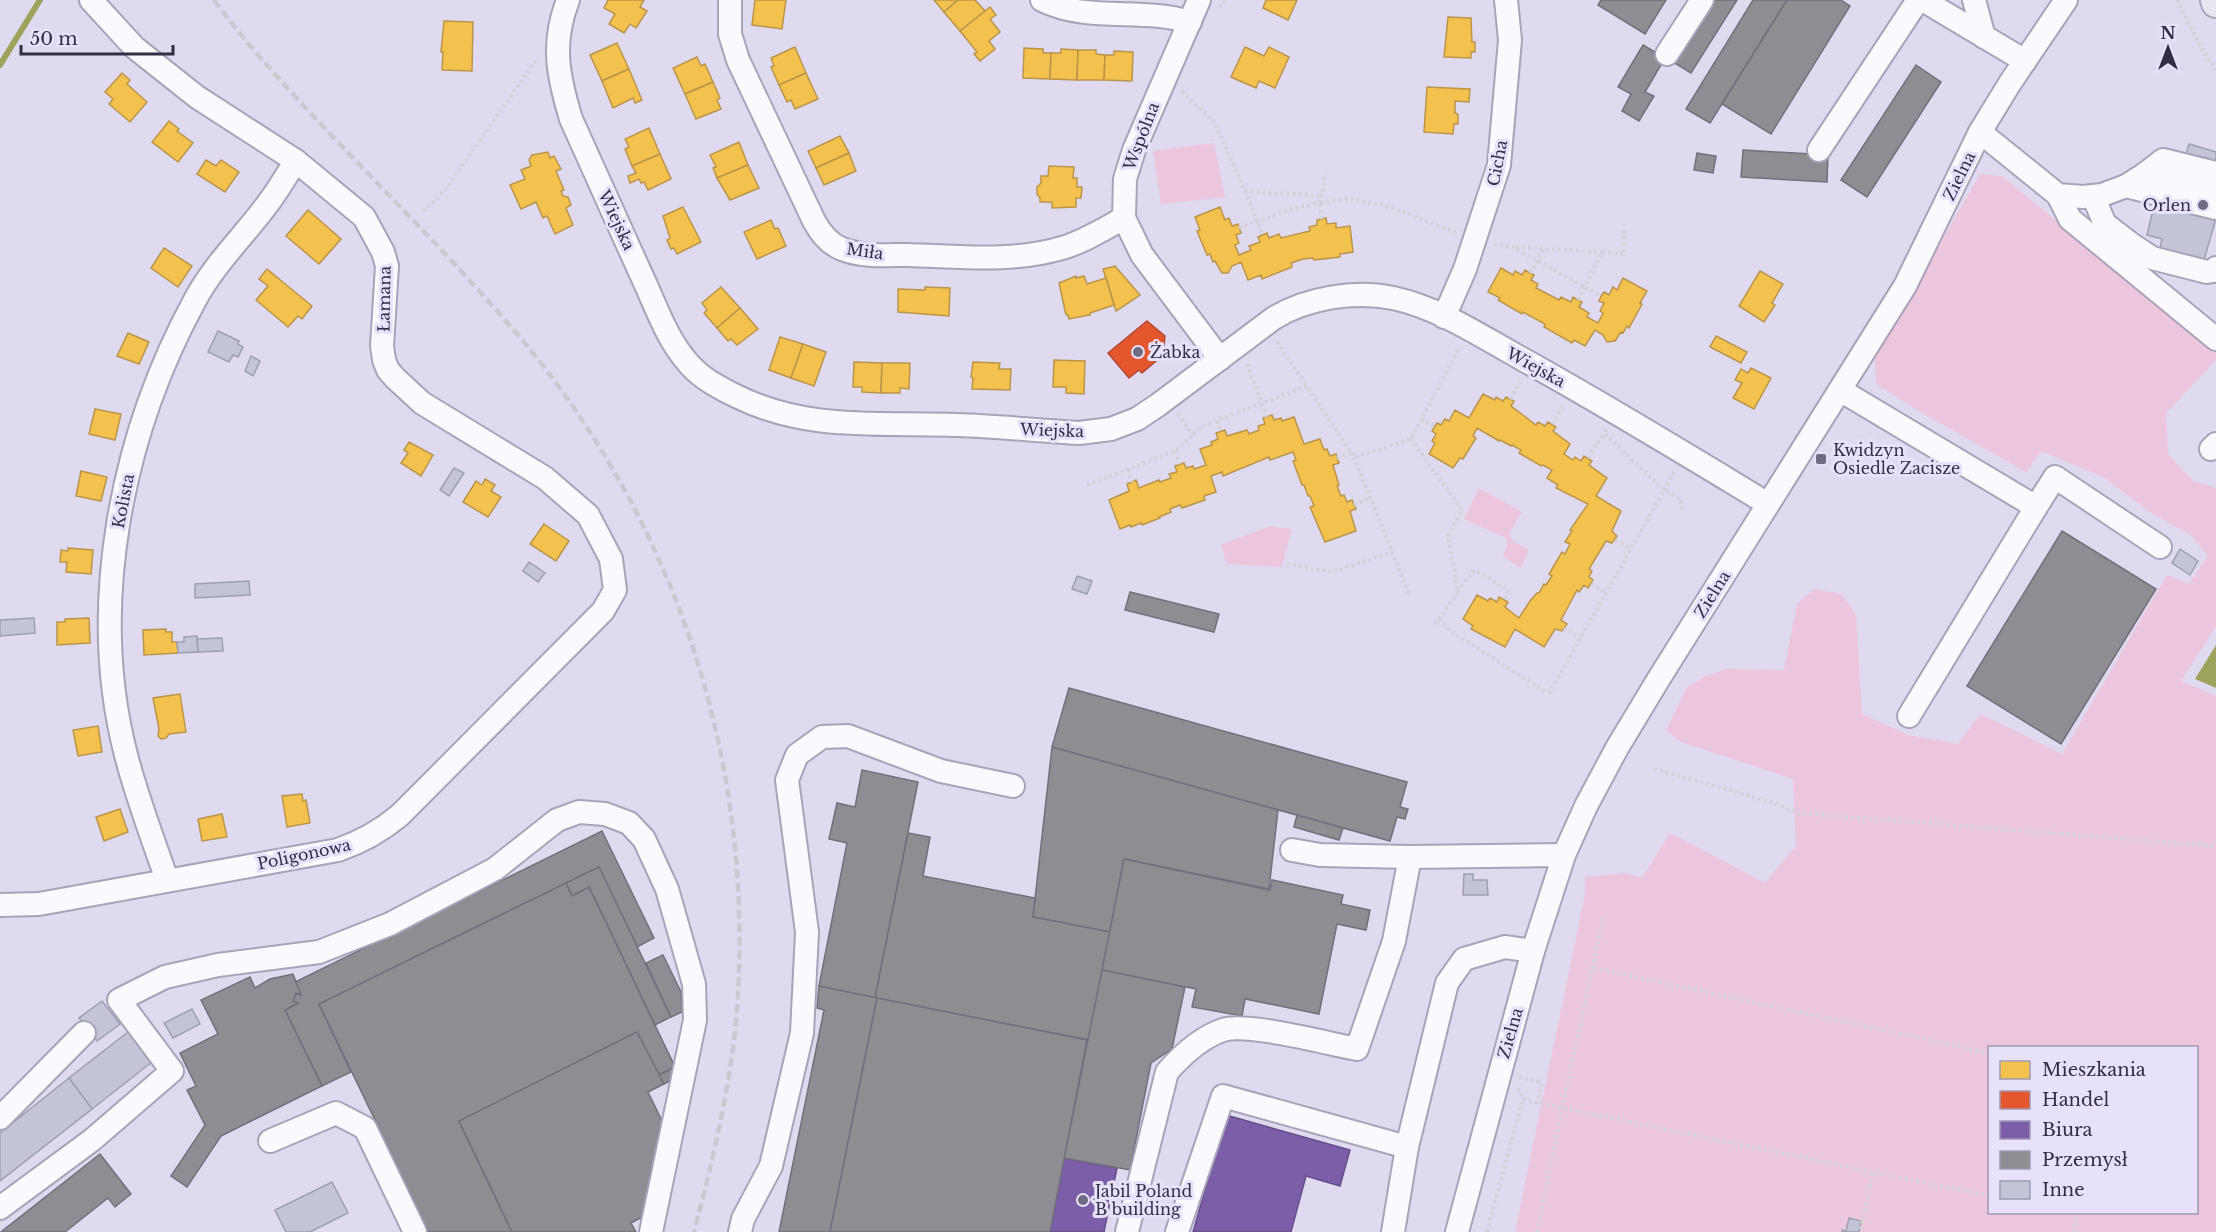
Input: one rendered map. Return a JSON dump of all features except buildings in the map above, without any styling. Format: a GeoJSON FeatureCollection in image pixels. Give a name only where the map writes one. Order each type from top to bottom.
{"type":"FeatureCollection","features":[{"type":"Feature","properties":{"kind":"street","name":"Łamana"},"geometry":{"type":"LineString","coordinates":[[91,0],[134,47],[197,97],[296,161],[364,217],[383,252],[387,266],[382,346],[388,370],[422,403],[545,478],[588,515],[611,558],[615,590]]}},
{"type":"Feature","properties":{"kind":"street","name":"Wiejska"},"geometry":{"type":"LineString","coordinates":[[567,0],[559,27],[557,45],[559,77],[571,119],[667,332],[689,364],[700,375],[742,399],[784,414],[821,422],[873,425],[956,425],[1089,432],[1111,429],[1137,419],[1282,312],[1330,297],[1390,298],[1429,309],[1469,330],[1618,412],[1768,504]]}},
{"type":"Feature","properties":{"kind":"street","name":"Miła"},"geometry":{"type":"LineString","coordinates":[[730,0],[729,25],[735,52],[819,231],[835,246],[866,254],[1023,256],[1063,248],[1124,218]]}},
{"type":"Feature","properties":{"kind":"street"},"geometry":{"type":"LineString","coordinates":[[1042,0],[1075,11],[1170,15],[1190,22]]}},
{"type":"Feature","properties":{"kind":"street","name":"Cicha"},"geometry":{"type":"LineString","coordinates":[[1444,317],[1454,297],[1491,194],[1502,146],[1510,40],[1506,0]]}},
{"type":"Feature","properties":{"kind":"street"},"geometry":{"type":"LineString","coordinates":[[1667,54],[1702,0]]}},
{"type":"Feature","properties":{"kind":"street"},"geometry":{"type":"LineString","coordinates":[[1819,150],[1918,0]]}},
{"type":"Feature","properties":{"kind":"street"},"geometry":{"type":"LineString","coordinates":[[1923,0],[2025,62]]}},
{"type":"Feature","properties":{"kind":"street"},"geometry":{"type":"LineString","coordinates":[[1974,0],[1984,37]]}},
{"type":"Feature","properties":{"kind":"street","name":"Zielna"},"geometry":{"type":"LineString","coordinates":[[1457,1232],[1533,951],[1564,855],[1586,806],[1617,748],[1905,286],[1980,132],[2066,0]]}},
{"type":"Feature","properties":{"kind":"street","name":"Wspólna"},"geometry":{"type":"LineString","coordinates":[[1206,6],[1190,22],[1134,150],[1125,179],[1124,218],[1142,255],[1220,359]]}},
{"type":"Feature","properties":{"kind":"street"},"geometry":{"type":"LineString","coordinates":[[1980,132],[2058,195],[2070,219],[2216,339]]}},
{"type":"Feature","properties":{"kind":"street"},"geometry":{"type":"LineString","coordinates":[[2058,195],[2102,195],[2126,186],[2163,160],[2216,173]]}},
{"type":"Feature","properties":{"kind":"street","name":"Kolista"},"geometry":{"type":"LineString","coordinates":[[167,880],[126,754],[116,696],[110,636],[111,580],[119,522],[146,406],[169,351],[196,297],[232,247],[269,202],[296,161]]}},
{"type":"Feature","properties":{"kind":"street"},"geometry":{"type":"LineString","coordinates":[[2145,174],[2216,192]]}},
{"type":"Feature","properties":{"kind":"street"},"geometry":{"type":"LineString","coordinates":[[2126,186],[2216,208]]}},
{"type":"Feature","properties":{"kind":"street"},"geometry":{"type":"LineString","coordinates":[[2093,196],[2105,224],[2152,258],[2207,272],[2216,268]]}},
{"type":"Feature","properties":{"kind":"street"},"geometry":{"type":"LineString","coordinates":[[1840,390],[2036,507]]}},
{"type":"Feature","properties":{"kind":"street"},"geometry":{"type":"LineString","coordinates":[[1909,716],[2055,477],[2160,547]]}},
{"type":"Feature","properties":{"kind":"street","name":"Poligonowa"},"geometry":{"type":"LineString","coordinates":[[0,904],[39,904],[338,849],[377,833],[400,815],[603,611],[615,590]]}},
{"type":"Feature","properties":{"kind":"street"},"geometry":{"type":"LineString","coordinates":[[740,1232],[743,1219],[771,1166],[802,1033],[807,932],[786,780],[797,755],[822,737],[848,736],[941,771],[1013,786]]}},
{"type":"Feature","properties":{"kind":"street"},"geometry":{"type":"LineString","coordinates":[[0,1208],[92,1140],[172,1071],[119,1000],[165,977],[218,965],[319,952],[390,924],[495,869],[557,820],[579,812],[604,814],[629,823],[644,839],[667,889],[694,984],[695,1020],[651,1232]]}},
{"type":"Feature","properties":{"kind":"street"},"geometry":{"type":"LineString","coordinates":[[1292,850],[1320,855],[1410,857],[1564,855]]}},
{"type":"Feature","properties":{"kind":"street"},"geometry":{"type":"LineString","coordinates":[[1127,1232],[1167,1072],[1199,1043],[1224,1030],[1246,1028],[1358,1049],[1394,941],[1410,857]]}},
{"type":"Feature","properties":{"kind":"street"},"geometry":{"type":"LineString","coordinates":[[1393,1232],[1407,1147],[1447,983],[1464,959],[1505,947],[1533,951]]}},
{"type":"Feature","properties":{"kind":"street"},"geometry":{"type":"LineString","coordinates":[[0,1118],[84,1033]]}},
{"type":"Feature","properties":{"kind":"street"},"geometry":{"type":"LineString","coordinates":[[1177,1232],[1223,1096],[1407,1147]]}},
{"type":"Feature","properties":{"kind":"street"},"geometry":{"type":"LineString","coordinates":[[270,1141],[336,1113],[364,1128],[415,1232]]}},
{"type":"Feature","properties":{"kind":"path"},"geometry":{"type":"LineString","coordinates":[[1206,6],[1226,0]]}},
{"type":"Feature","properties":{"kind":"path"},"geometry":{"type":"LineString","coordinates":[[2177,0],[2204,53],[2216,70]]}},
{"type":"Feature","properties":{"kind":"path"},"geometry":{"type":"LineString","coordinates":[[423,211],[448,186],[546,45],[557,45]]}},
{"type":"Feature","properties":{"kind":"path"},"geometry":{"type":"LineString","coordinates":[[1182,82],[1178,92],[1192,99],[1215,123],[1263,235]]}},
{"type":"Feature","properties":{"kind":"path"},"geometry":{"type":"LineString","coordinates":[[1322,219],[1319,203],[1322,196],[1324,172]]}},
{"type":"Feature","properties":{"kind":"path"},"geometry":{"type":"LineString","coordinates":[[1245,191],[1322,196]]}},
{"type":"Feature","properties":{"kind":"path"},"geometry":{"type":"LineString","coordinates":[[1239,228],[1291,209],[1340,199],[1384,206],[1475,240],[1512,247],[1624,254],[1624,228]]}},
{"type":"Feature","properties":{"kind":"path"},"geometry":{"type":"LineString","coordinates":[[1512,247],[1601,296]]}},
{"type":"Feature","properties":{"kind":"path"},"geometry":{"type":"LineString","coordinates":[[1530,273],[1544,249]]}},
{"type":"Feature","properties":{"kind":"path"},"geometry":{"type":"LineString","coordinates":[[1578,300],[1602,252]]}},
{"type":"Feature","properties":{"kind":"path"},"geometry":{"type":"LineString","coordinates":[[1337,458],[1411,439],[1469,330]]}},
{"type":"Feature","properties":{"kind":"path"},"geometry":{"type":"LineString","coordinates":[[1244,355],[1267,417]]}},
{"type":"Feature","properties":{"kind":"path"},"geometry":{"type":"LineString","coordinates":[[1087,485],[1175,451],[1203,426],[1307,386],[1353,455],[1409,594]]}},
{"type":"Feature","properties":{"kind":"path"},"geometry":{"type":"LineString","coordinates":[[1175,408],[1193,435]]}},
{"type":"Feature","properties":{"kind":"path"},"geometry":{"type":"LineString","coordinates":[[1421,419],[1434,426]]}},
{"type":"Feature","properties":{"kind":"path"},"geometry":{"type":"LineString","coordinates":[[1217,421],[1221,432]]}},
{"type":"Feature","properties":{"kind":"path"},"geometry":{"type":"LineString","coordinates":[[1588,458],[1610,423]]}},
{"type":"Feature","properties":{"kind":"path"},"geometry":{"type":"LineString","coordinates":[[1604,433],[1664,490],[1681,499],[1682,512]]}},
{"type":"Feature","properties":{"kind":"path"},"geometry":{"type":"LineString","coordinates":[[1411,439],[1462,510],[1448,536],[1458,592]]}},
{"type":"Feature","properties":{"kind":"path"},"geometry":{"type":"LineString","coordinates":[[1175,451],[1180,464]]}},
{"type":"Feature","properties":{"kind":"path"},"geometry":{"type":"LineString","coordinates":[[1439,619],[1449,630],[1546,692],[1550,692],[1680,462]]}},
{"type":"Feature","properties":{"kind":"path"},"geometry":{"type":"LineString","coordinates":[[1128,470],[1132,482]]}},
{"type":"Feature","properties":{"kind":"path"},"geometry":{"type":"LineString","coordinates":[[1354,505],[1370,498]]}},
{"type":"Feature","properties":{"kind":"path"},"geometry":{"type":"LineString","coordinates":[[1615,540],[1631,549]]}},
{"type":"Feature","properties":{"kind":"path"},"geometry":{"type":"LineString","coordinates":[[1287,564],[1332,572],[1392,552]]}},
{"type":"Feature","properties":{"kind":"path"},"geometry":{"type":"LineString","coordinates":[[1435,625],[1472,572],[1476,571],[1507,589],[1504,600]]}},
{"type":"Feature","properties":{"kind":"path"},"geometry":{"type":"LineString","coordinates":[[1591,584],[1607,593]]}},
{"type":"Feature","properties":{"kind":"path"},"geometry":{"type":"LineString","coordinates":[[1564,628],[1581,638]]}},
{"type":"Feature","properties":{"kind":"path"},"geometry":{"type":"LineString","coordinates":[[1654,769],[1775,803],[1798,813],[2216,846]]}},
{"type":"Feature","properties":{"kind":"path"},"geometry":{"type":"LineString","coordinates":[[1537,1232],[1604,915]]}},
{"type":"Feature","properties":{"kind":"path"},"geometry":{"type":"LineString","coordinates":[[1594,968],[1988,1053]]}},
{"type":"Feature","properties":{"kind":"path"},"geometry":{"type":"LineString","coordinates":[[1487,1232],[1523,1099],[1513,1076],[1541,1082],[1538,1102]]}},
{"type":"Feature","properties":{"kind":"path"},"geometry":{"type":"LineString","coordinates":[[1523,1099],[1988,1196]]}},
{"type":"Feature","properties":{"kind":"path"},"geometry":{"type":"LineString","coordinates":[[1861,1229],[1873,1172]]}},
{"type":"Feature","properties":{"kind":"path"},"geometry":{"type":"LineString","coordinates":[[2074,1232],[2077,1214]]}},
{"type":"Feature","properties":{"kind":"shaded area"},"geometry":{"type":"Polygon","coordinates":[[[1214,143],[1225,197],[1161,204],[1153,151],[1214,143]]]}},
{"type":"Feature","properties":{"kind":"shaded area"},"geometry":{"type":"Polygon","coordinates":[[[1980,174],[2002,176],[2216,352],[2216,360],[2166,413],[2168,454],[2193,481],[2216,488],[2216,626],[2181,681],[2216,696],[2216,1232],[1515,1232],[1585,894],[1585,877],[1626,873],[1642,878],[1670,833],[1765,883],[1796,846],[1793,779],[1681,742],[1666,730],[1687,687],[1704,677],[1726,669],[1784,670],[1797,604],[1814,589],[1842,594],[1856,615],[1862,714],[1908,735],[1958,744],[1980,714],[2062,754],[2167,575],[2189,584],[2208,556],[2191,535],[2153,514],[2103,477],[2041,451],[2026,472],[1876,384],[1875,358],[1980,174]]]}},
{"type":"Feature","properties":{"kind":"shaded area"},"geometry":{"type":"Polygon","coordinates":[[[1479,488],[1522,512],[1510,532],[1512,541],[1529,549],[1521,568],[1503,556],[1507,546],[1506,538],[1464,519],[1479,488]]]}},
{"type":"Feature","properties":{"kind":"shaded area"},"geometry":{"type":"Polygon","coordinates":[[[1270,526],[1292,529],[1282,567],[1227,564],[1221,545],[1270,526]]]}},
{"type":"Feature","properties":{"kind":"shaded area"},"geometry":{"type":"Polygon","coordinates":[[[2216,645],[2216,688],[2195,679],[2216,645]]]}},
{"type":"Feature","properties":{"kind":"waterway"},"geometry":{"type":"LineString","coordinates":[[0,65],[40,0]]}},
{"type":"Feature","properties":{"kind":"railway"},"geometry":{"type":"LineString","coordinates":[[214,0],[250,46],[315,118],[444,252],[518,335],[574,408],[622,485],[662,566],[694,651],[718,738],[733,827],[739,918],[737,1010],[726,1094],[694,1232]]}},
{"type":"Feature","properties":{"kind":"place","name":"Orlen"},"geometry":{"type":"Point","coordinates":[2203,205]}},
{"type":"Feature","properties":{"kind":"place","name":"Żabka"},"geometry":{"type":"Point","coordinates":[1138,352]}},
{"type":"Feature","properties":{"kind":"place","name":"Kwidzyn Osiedle Zacisze"},"geometry":{"type":"Point","coordinates":[1821,459]}},
{"type":"Feature","properties":{"kind":"place","name":"Jabil Poland B building"},"geometry":{"type":"Point","coordinates":[1083,1200]}}]}
